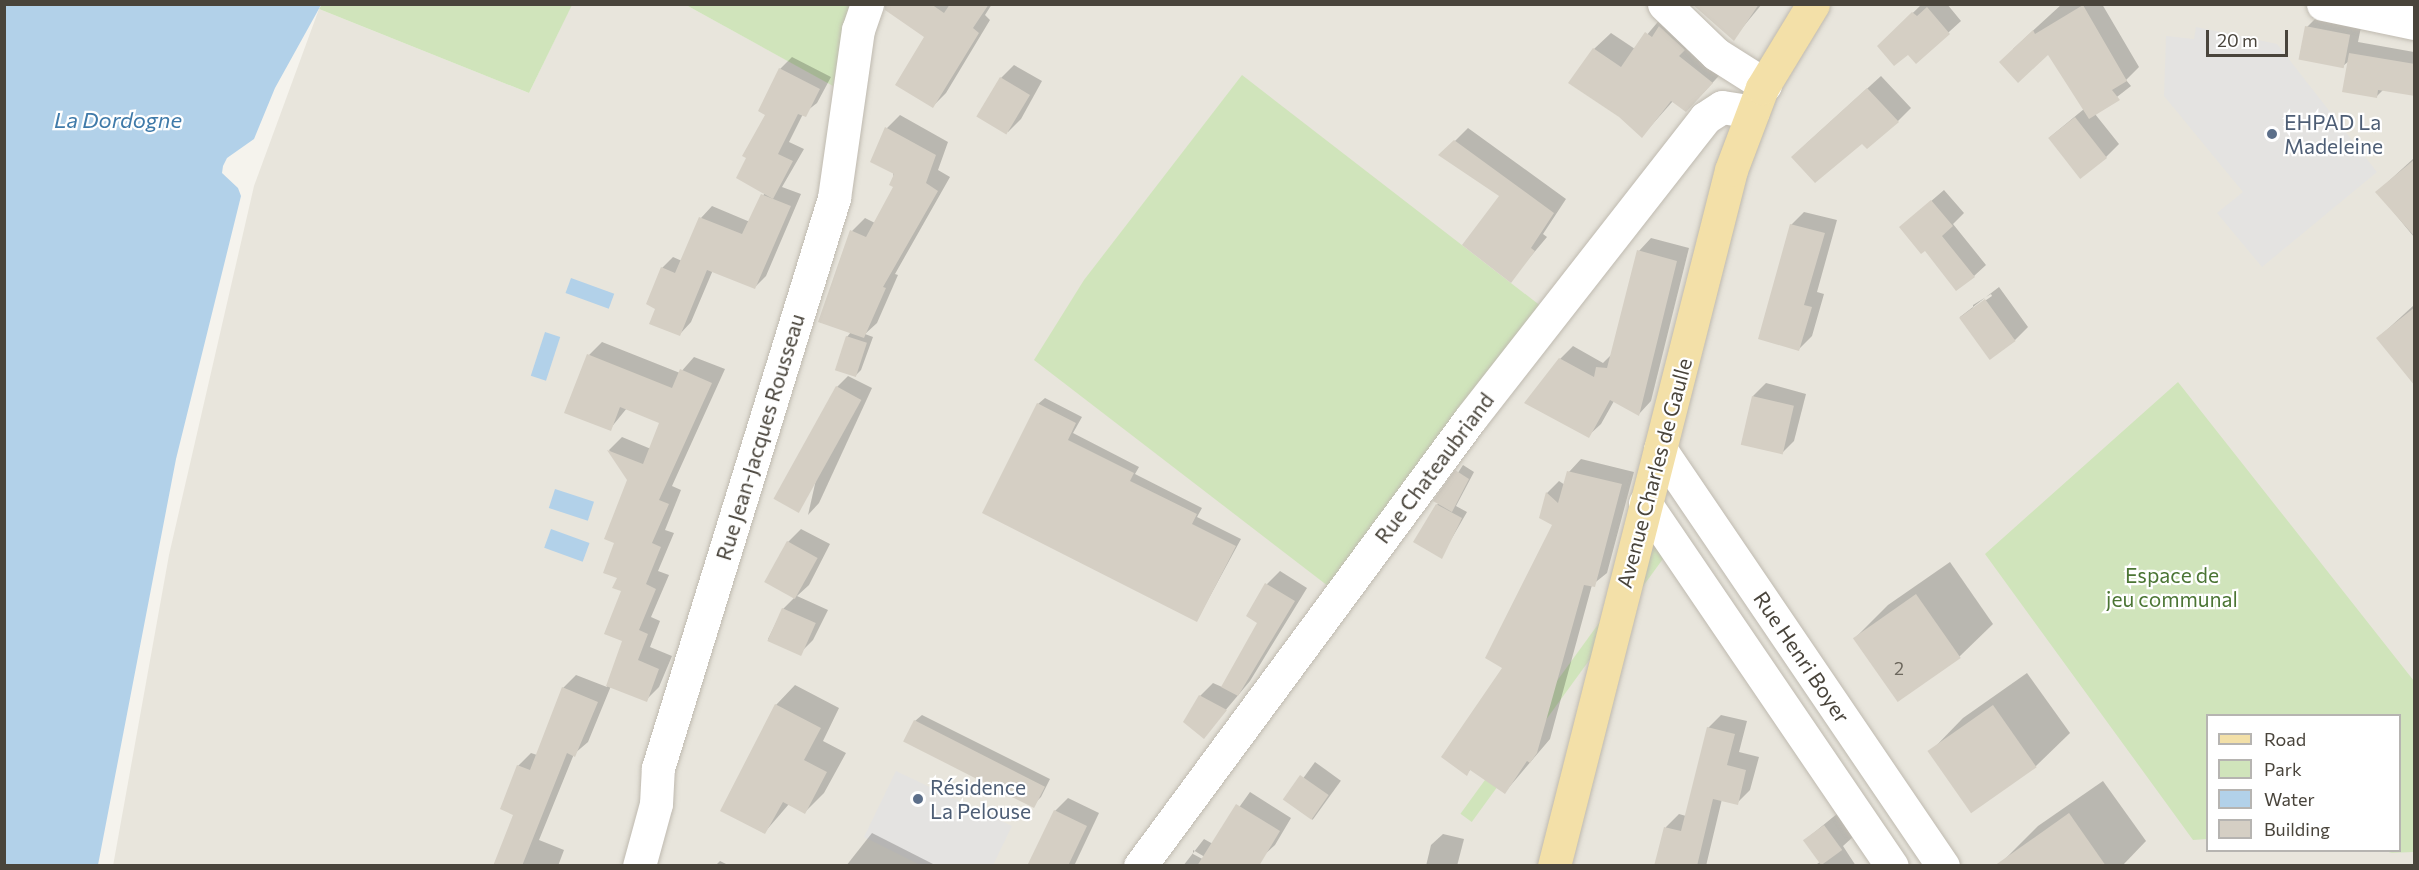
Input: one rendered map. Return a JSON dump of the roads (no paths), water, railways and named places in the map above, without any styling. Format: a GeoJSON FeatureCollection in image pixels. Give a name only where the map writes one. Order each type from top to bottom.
{"type":"FeatureCollection","features":[{"type":"Feature","properties":{"kind":"main road","name":"Avenue Charles de Gaulle"},"geometry":{"type":"LineString","coordinates":[[1554,866],[1731,170],[1759,98],[1813,4]]}},
{"type":"Feature","properties":{"kind":"street"},"geometry":{"type":"LineString","coordinates":[[1664,4],[1759,98]]}},
{"type":"Feature","properties":{"kind":"street"},"geometry":{"type":"LineString","coordinates":[[2323,4],[2415,23]]}},
{"type":"Feature","properties":{"kind":"street","name":"Rue Jean-Jacques Rousseau"},"geometry":{"type":"LineString","coordinates":[[639,866],[656,804],[658,768],[834,198],[862,17]]}},
{"type":"Feature","properties":{"kind":"street","name":"Rue Chateaubriand"},"geometry":{"type":"LineString","coordinates":[[1140,866],[1470,418],[1705,118],[1722,107],[1759,98]]}},
{"type":"Feature","properties":{"kind":"street","name":"Rue Henri Boyer"},"geometry":{"type":"LineString","coordinates":[[1660,449],[1944,866]]}},
{"type":"Feature","properties":{"kind":"street","name":"Rue Henri Boyer"},"geometry":{"type":"LineString","coordinates":[[1645,503],[1892,866]]}},
{"type":"Feature","properties":{"kind":"water","name":"La Dordogne"},"geometry":{"type":"Polygon","coordinates":[[[5,4],[321,5],[275,88],[254,139],[227,158],[223,166],[222,173],[238,188],[241,196],[176,459],[98,865],[5,865],[5,4]]]}},
{"type":"Feature","properties":{"kind":"water"},"geometry":{"type":"Polygon","coordinates":[[[571,278],[614,294],[609,309],[566,293],[571,278]]]}},
{"type":"Feature","properties":{"kind":"water"},"geometry":{"type":"Polygon","coordinates":[[[545,332],[560,337],[546,381],[531,376],[545,332]]]}},
{"type":"Feature","properties":{"kind":"water"},"geometry":{"type":"Polygon","coordinates":[[[555,489],[594,502],[588,521],[549,508],[555,489]]]}},
{"type":"Feature","properties":{"kind":"water"},"geometry":{"type":"Polygon","coordinates":[[[551,529],[590,543],[583,562],[544,548],[551,529]]]}},
{"type":"Feature","properties":{"kind":"place","name":"EHPAD La Madeleine"},"geometry":{"type":"Point","coordinates":[2272,134]}},
{"type":"Feature","properties":{"kind":"place","name":"Résidence La Pelouse"},"geometry":{"type":"Point","coordinates":[918,799]}},
{"type":"Feature","properties":{"kind":"park label","name":"Espace de jeu communal"},"geometry":{"type":"Point","coordinates":[2172,587]}}]}
